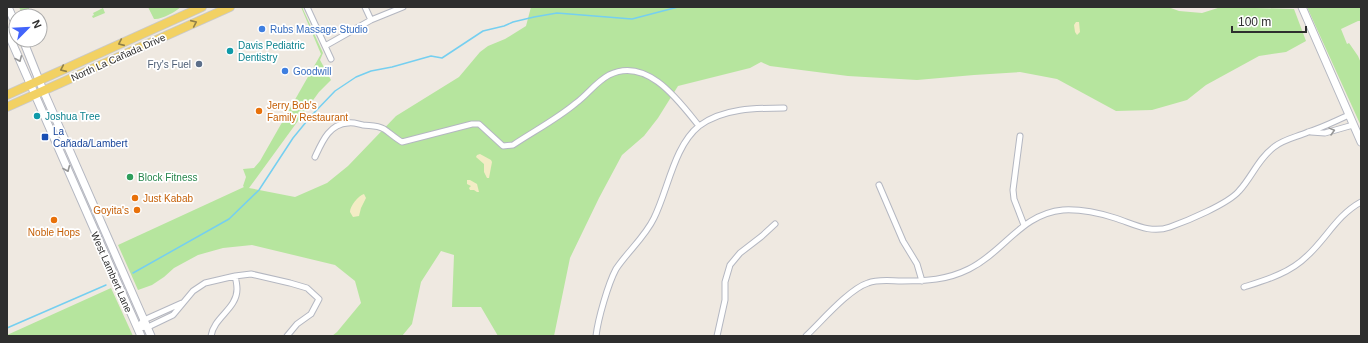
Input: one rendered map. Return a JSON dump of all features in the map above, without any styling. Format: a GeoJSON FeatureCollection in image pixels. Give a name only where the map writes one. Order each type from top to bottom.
{"type":"FeatureCollection","features":[{"type":"Feature","properties":{"kind":"main road","name":"North La Cañada Drive"},"geometry":{"type":"LineString","coordinates":[[7,95],[202,7]]}},
{"type":"Feature","properties":{"kind":"main road","name":"North La Cañada Drive"},"geometry":{"type":"LineString","coordinates":[[7,107],[230,7]]}},
{"type":"Feature","properties":{"kind":"main road"},"geometry":{"type":"LineString","coordinates":[[1302,7],[1361,142]]}},
{"type":"Feature","properties":{"kind":"main road","name":"West Lambert Lane"},"geometry":{"type":"LineString","coordinates":[[7,31],[141,336]]}},
{"type":"Feature","properties":{"kind":"main road","name":"West Lambert Lane"},"geometry":{"type":"LineString","coordinates":[[26,48],[43,90],[152,336]]}},
{"type":"Feature","properties":{"kind":"street"},"geometry":{"type":"LineString","coordinates":[[307,7],[331,59]]}},
{"type":"Feature","properties":{"kind":"street"},"geometry":{"type":"LineString","coordinates":[[365,7],[371,20]]}},
{"type":"Feature","properties":{"kind":"street"},"geometry":{"type":"LineString","coordinates":[[325,46],[371,20],[403,7]]}},
{"type":"Feature","properties":{"kind":"street"},"geometry":{"type":"LineString","coordinates":[[315,157],[323,139],[331,130],[340,124],[349,122],[376,126],[385,129],[402,142],[414,140],[431,133],[472,124],[479,124],[503,146],[508,147],[570,108],[606,77],[611,74],[628,71],[635,71],[650,76],[677,99],[699,126]]}},
{"type":"Feature","properties":{"kind":"street"},"geometry":{"type":"LineString","coordinates":[[596,336],[609,286],[616,270],[648,229],[685,143],[699,126],[727,113],[762,108],[784,108]]}},
{"type":"Feature","properties":{"kind":"street"},"geometry":{"type":"LineString","coordinates":[[806,336],[848,295],[860,286],[875,281],[922,281],[949,277],[980,263],[1000,248],[1024,225],[1042,215],[1070,210],[1082,211],[1145,228],[1159,229],[1168,227],[1223,203],[1233,197],[1240,190],[1259,162],[1271,149],[1284,141],[1310,132],[1349,115]]}},
{"type":"Feature","properties":{"kind":"street"},"geometry":{"type":"LineString","coordinates":[[1310,132],[1324,133],[1353,125]]}},
{"type":"Feature","properties":{"kind":"street"},"geometry":{"type":"LineString","coordinates":[[1020,136],[1014,199],[1024,225]]}},
{"type":"Feature","properties":{"kind":"street"},"geometry":{"type":"LineString","coordinates":[[880,184],[903,241],[918,264],[922,281]]}},
{"type":"Feature","properties":{"kind":"street"},"geometry":{"type":"LineString","coordinates":[[1244,287],[1272,278],[1291,269],[1316,247],[1344,213],[1361,202]]}},
{"type":"Feature","properties":{"kind":"street"},"geometry":{"type":"LineString","coordinates":[[717,336],[725,300],[725,282],[730,265],[740,253],[775,224]]}},
{"type":"Feature","properties":{"kind":"street"},"geometry":{"type":"LineString","coordinates":[[137,328],[148,327],[173,315],[183,302],[205,283],[251,274],[307,288],[319,299],[311,314],[297,324],[287,336]]}},
{"type":"Feature","properties":{"kind":"street"},"geometry":{"type":"LineString","coordinates":[[211,336],[212,328],[231,307],[235,299],[237,289],[235,276]]}},
{"type":"Feature","properties":{"kind":"street"},"geometry":{"type":"LineString","coordinates":[[137,328],[144,320],[183,302]]}},
{"type":"Feature","properties":{"kind":"green space"},"geometry":{"type":"Polygon","coordinates":[[[148,7],[181,7],[164,17],[154,19],[148,7]]]}},
{"type":"Feature","properties":{"kind":"green space"},"geometry":{"type":"Polygon","coordinates":[[[301,7],[323,53],[320,60],[331,80],[319,92],[249,188],[295,197],[327,183],[348,166],[396,116],[459,77],[480,52],[488,46],[505,39],[526,26],[531,7],[1168,7],[1179,11],[1202,13],[1221,7],[1294,9],[1306,41],[1286,52],[1259,56],[1206,85],[1187,100],[1152,110],[1116,111],[1057,79],[1020,72],[917,80],[848,76],[770,66],[761,62],[750,68],[678,86],[658,118],[644,136],[622,155],[599,198],[570,258],[554,336],[498,336],[481,307],[452,307],[454,255],[441,251],[421,282],[412,324],[402,336],[332,336],[361,303],[355,281],[335,265],[252,245],[223,248],[198,255],[174,268],[152,285],[138,290],[118,245],[244,187],[246,177],[243,169],[254,168],[260,161],[321,54],[301,7]]]}},
{"type":"Feature","properties":{"kind":"green space"},"geometry":{"type":"Polygon","coordinates":[[[1307,7],[1361,7],[1361,21],[1341,29],[1347,44],[1349,43],[1361,63],[1361,126],[1307,7]]]}},
{"type":"Feature","properties":{"kind":"green space"},"geometry":{"type":"Polygon","coordinates":[[[103,8],[105,13],[93,18],[93,13],[103,8]]]}},
{"type":"Feature","properties":{"kind":"green space"},"geometry":{"type":"Polygon","coordinates":[[[111,288],[133,336],[7,336],[7,335],[111,288]]]}},
{"type":"Feature","properties":{"kind":"sand"},"geometry":{"type":"Polygon","coordinates":[[[1076,22],[1079,22],[1080,32],[1077,35],[1074,25],[1076,22]]]}},
{"type":"Feature","properties":{"kind":"sand"},"geometry":{"type":"Polygon","coordinates":[[[480,154],[492,162],[489,178],[487,178],[484,172],[484,164],[476,157],[480,154]]]}},
{"type":"Feature","properties":{"kind":"sand"},"geometry":{"type":"Polygon","coordinates":[[[467,180],[477,184],[479,192],[470,190],[469,188],[471,186],[467,184],[467,180]]]}},
{"type":"Feature","properties":{"kind":"sand"},"geometry":{"type":"Polygon","coordinates":[[[364,194],[366,198],[359,216],[353,217],[350,212],[351,207],[357,199],[364,194]]]}},
{"type":"Feature","properties":{"kind":"waterway"},"geometry":{"type":"LineString","coordinates":[[133,273],[229,219],[259,190],[293,138],[311,116],[335,91],[356,77],[371,71],[392,67],[431,56],[442,58],[483,31],[534,17],[557,13],[632,19],[678,7]]}},
{"type":"Feature","properties":{"kind":"waterway"},"geometry":{"type":"LineString","coordinates":[[7,328],[106,285]]}},
{"type":"Feature","properties":{"kind":"place","name":"Rubs Massage Studio"},"geometry":{"type":"Point","coordinates":[262,29]}},
{"type":"Feature","properties":{"kind":"place","name":"Davis Pediatric Dentistry"},"geometry":{"type":"Point","coordinates":[230,51]}},
{"type":"Feature","properties":{"kind":"place","name":"Fry's Fuel"},"geometry":{"type":"Point","coordinates":[199,64]}},
{"type":"Feature","properties":{"kind":"place","name":"Goodwill"},"geometry":{"type":"Point","coordinates":[285,71]}},
{"type":"Feature","properties":{"kind":"place","name":"Jerry Bob's Family Restaurant"},"geometry":{"type":"Point","coordinates":[259,111]}},
{"type":"Feature","properties":{"kind":"place","name":"Joshua Tree"},"geometry":{"type":"Point","coordinates":[37,116]}},
{"type":"Feature","properties":{"kind":"place","name":"La Cañada/Lambert"},"geometry":{"type":"Point","coordinates":[45,137]}},
{"type":"Feature","properties":{"kind":"place","name":"Block Fitness"},"geometry":{"type":"Point","coordinates":[130,177]}},
{"type":"Feature","properties":{"kind":"place","name":"Just Kabab"},"geometry":{"type":"Point","coordinates":[135,198]}},
{"type":"Feature","properties":{"kind":"place","name":"Goyita's"},"geometry":{"type":"Point","coordinates":[137,210]}},
{"type":"Feature","properties":{"kind":"place","name":"Noble Hops"},"geometry":{"type":"Point","coordinates":[54,220]}}]}
